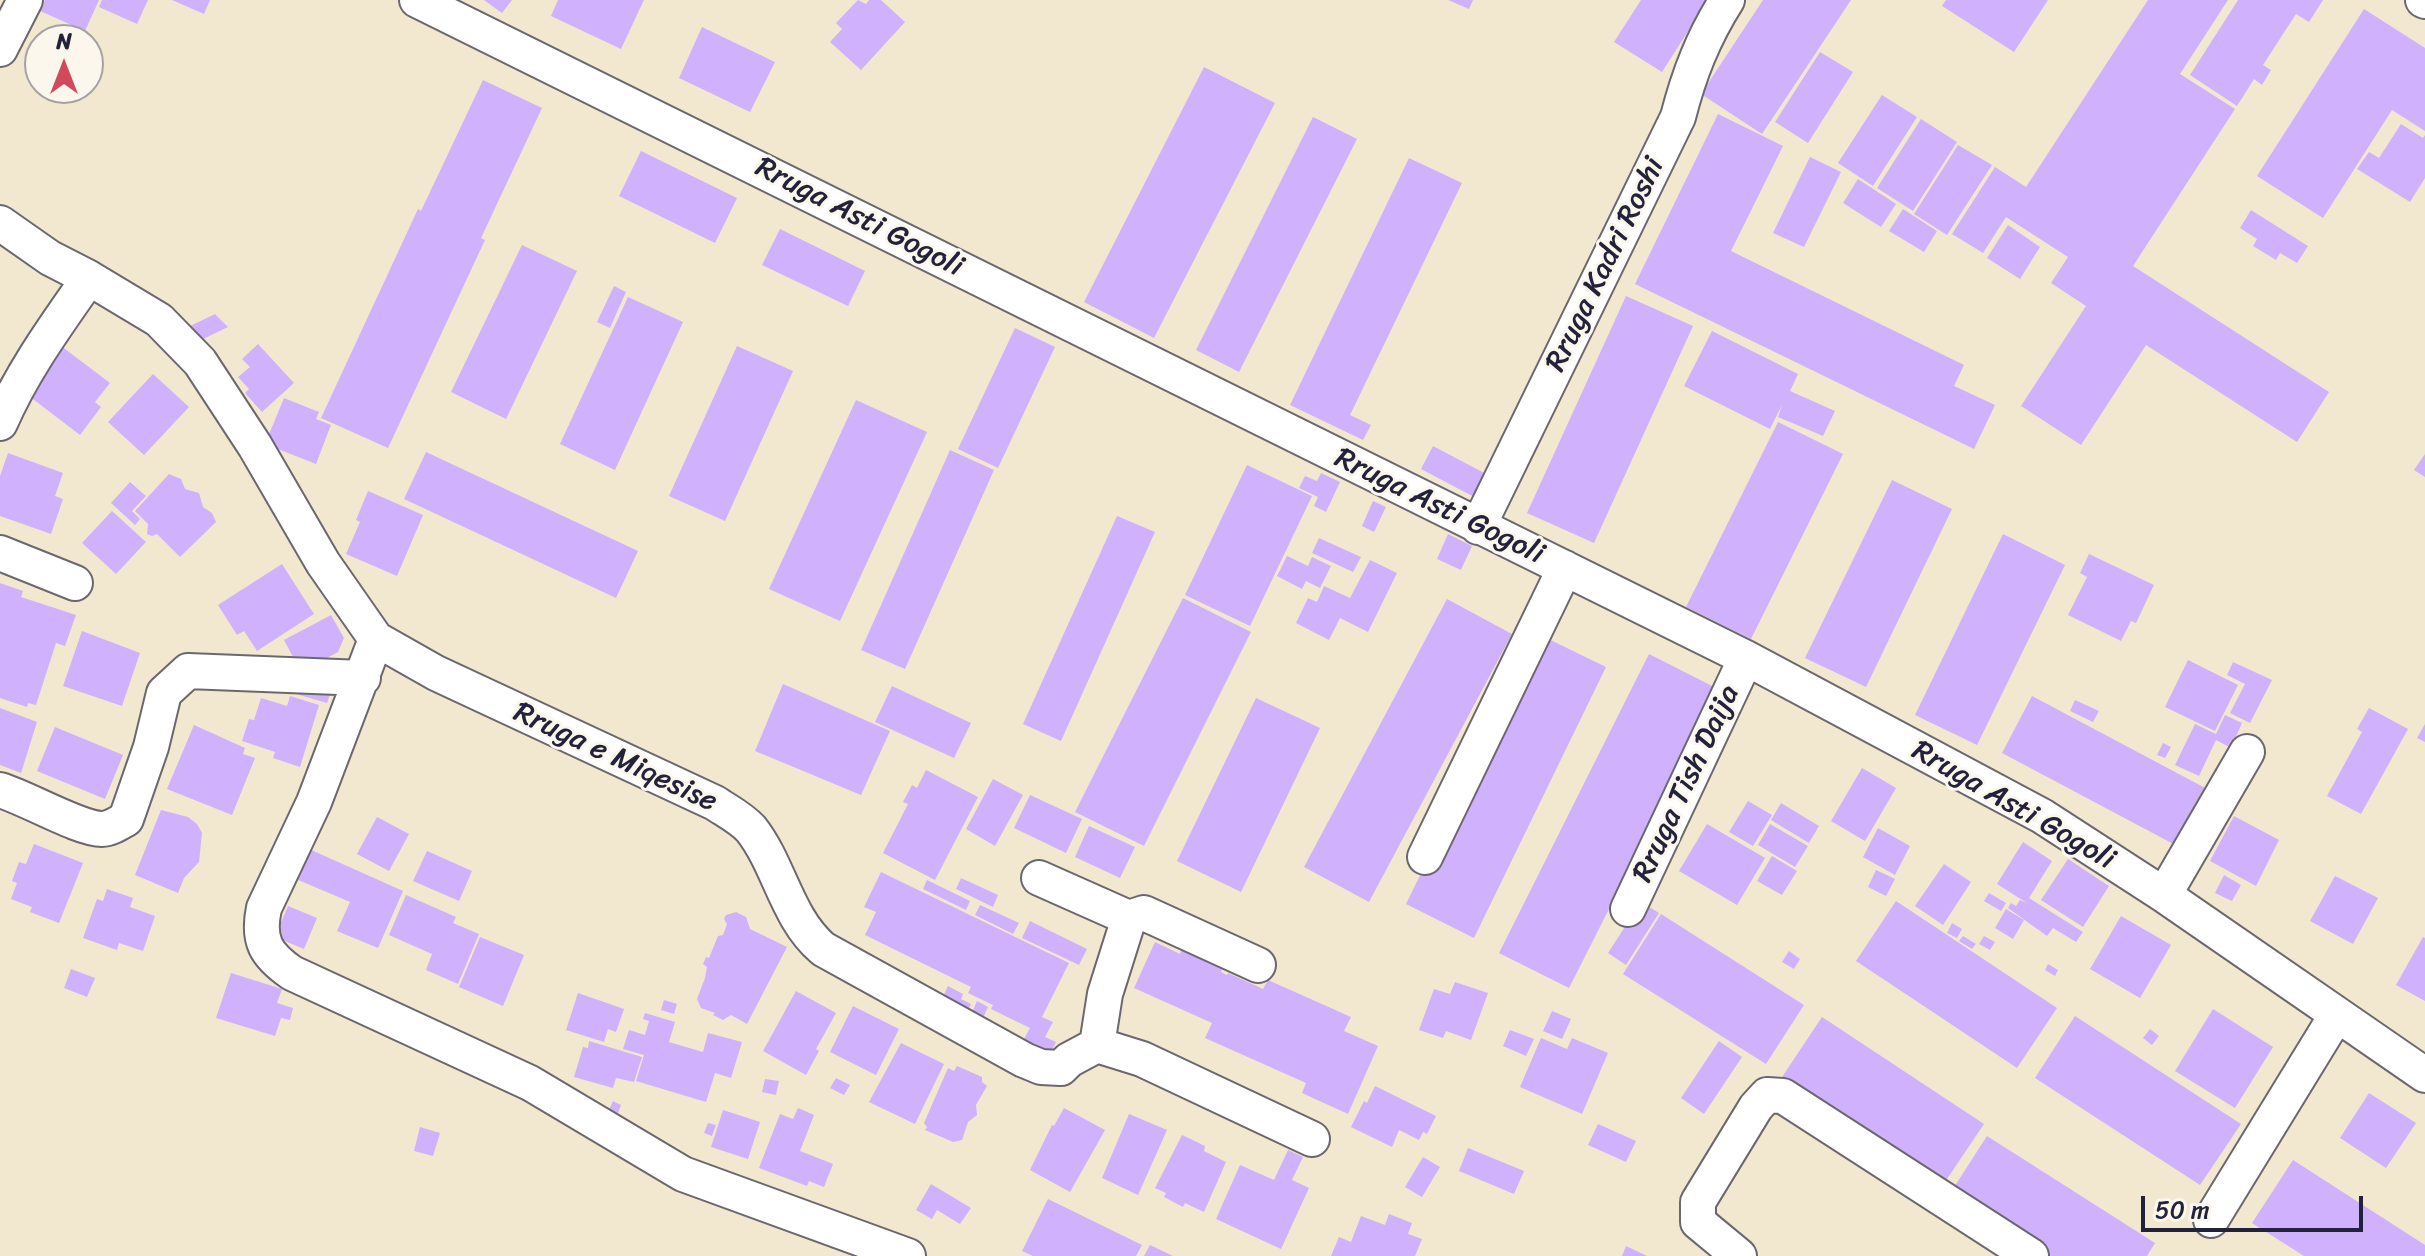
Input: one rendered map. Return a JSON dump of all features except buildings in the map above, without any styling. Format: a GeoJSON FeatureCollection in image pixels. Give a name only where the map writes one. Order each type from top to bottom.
{"type":"FeatureCollection","features":[{"type":"Feature","properties":{"kind":"street"},"geometry":{"type":"LineString","coordinates":[[0,49],[25,0]]}},
{"type":"Feature","properties":{"kind":"street","name":"Rruga Asti Gogoli"},"geometry":{"type":"LineString","coordinates":[[417,0],[1746,658],[2042,816],[2164,895],[2425,1075]]}},
{"type":"Feature","properties":{"kind":"street","name":"Rruga Kadri Roshi"},"geometry":{"type":"LineString","coordinates":[[1478,527],[1678,117],[1688,77],[1702,43],[1727,0]]}},
{"type":"Feature","properties":{"kind":"street","name":"Rruga e Miqesise"},"geometry":{"type":"LineString","coordinates":[[0,223],[50,258],[159,320],[200,362],[255,446],[323,563],[376,639],[436,673],[701,796],[737,816],[756,838],[801,925],[811,938],[850,965],[1041,1067],[1061,1068],[1069,1060],[1097,1045]]}},
{"type":"Feature","properties":{"kind":"street"},"geometry":{"type":"LineString","coordinates":[[0,423],[42,346],[89,278]]}},
{"type":"Feature","properties":{"kind":"street"},"geometry":{"type":"LineString","coordinates":[[0,553],[75,583]]}},
{"type":"Feature","properties":{"kind":"street"},"geometry":{"type":"LineString","coordinates":[[1425,857],[1565,568]]}},
{"type":"Feature","properties":{"kind":"street"},"geometry":{"type":"LineString","coordinates":[[376,639],[314,802],[264,908],[261,921],[263,942],[271,959],[292,973],[530,1083],[683,1174],[908,1256]]}},
{"type":"Feature","properties":{"kind":"street","name":"Rruga Tish Daija"},"geometry":{"type":"LineString","coordinates":[[1628,909],[1746,658]]}},
{"type":"Feature","properties":{"kind":"street"},"geometry":{"type":"LineString","coordinates":[[0,790],[21,796],[78,822],[101,829],[110,827],[126,819],[151,747],[164,693],[188,671],[363,678]]}},
{"type":"Feature","properties":{"kind":"street"},"geometry":{"type":"LineString","coordinates":[[2164,895],[2247,752]]}},
{"type":"Feature","properties":{"kind":"street"},"geometry":{"type":"LineString","coordinates":[[1039,878],[1129,918],[1144,913],[1258,965]]}},
{"type":"Feature","properties":{"kind":"street"},"geometry":{"type":"LineString","coordinates":[[1129,918],[1105,994],[1097,1045],[1142,1059],[1312,1139]]}},
{"type":"Feature","properties":{"kind":"street"},"geometry":{"type":"LineString","coordinates":[[2211,1220],[2336,1016]]}},
{"type":"Feature","properties":{"kind":"street"},"geometry":{"type":"LineString","coordinates":[[1739,1256],[1698,1222],[1698,1202],[1756,1107],[1767,1095],[1774,1094],[1783,1096],[2031,1256]]}}]}
